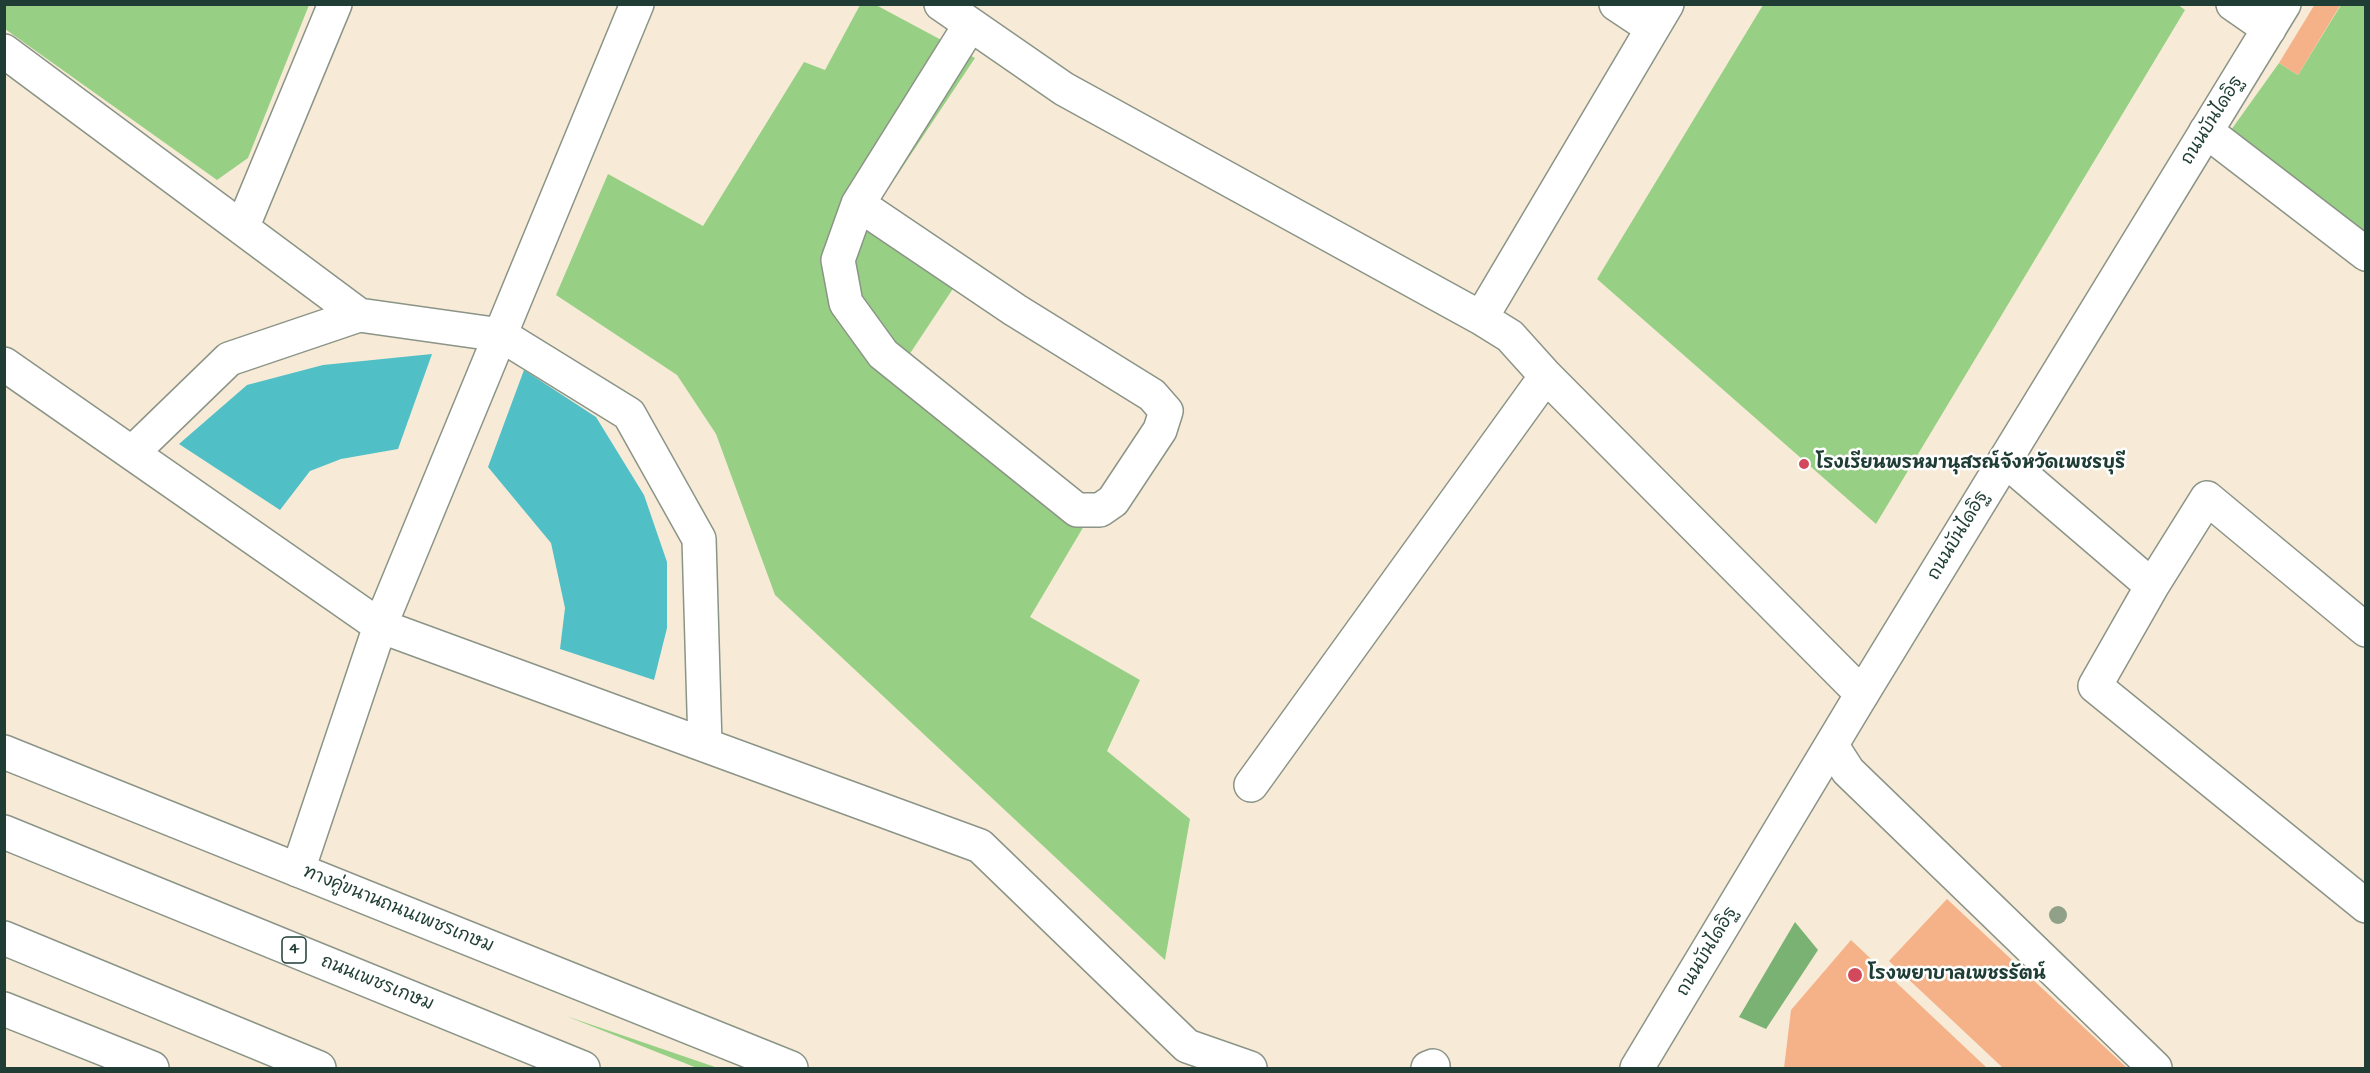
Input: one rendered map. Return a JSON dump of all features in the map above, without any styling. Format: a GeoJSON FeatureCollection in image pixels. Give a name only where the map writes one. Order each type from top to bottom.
{"type":"FeatureCollection","features":[{"type":"Feature","properties":{"kind":"main road"},"geometry":{"type":"LineString","coordinates":[[242,228],[335,4]]}},
{"type":"Feature","properties":{"kind":"main road"},"geometry":{"type":"LineString","coordinates":[[298,870],[380,626],[638,4]]}},
{"type":"Feature","properties":{"kind":"main road"},"geometry":{"type":"LineString","coordinates":[[941,4],[1064,89],[1510,336],[1546,376],[1862,694]]}},
{"type":"Feature","properties":{"kind":"main road"},"geometry":{"type":"LineString","coordinates":[[1481,318],[1659,16],[1616,4]]}},
{"type":"Feature","properties":{"kind":"main road"},"geometry":{"type":"LineString","coordinates":[[2233,4],[2277,17]]}},
{"type":"Feature","properties":{"kind":"main road","name":"ถนนบันไดอิฐ"},"geometry":{"type":"LineString","coordinates":[[1637,1068],[1862,694],[2277,17]]}},
{"type":"Feature","properties":{"kind":"main road"},"geometry":{"type":"LineString","coordinates":[[858,204],[1015,310],[1152,395],[1166,411],[1160,430],[1113,501],[1100,510],[1077,510],[883,354],[846,303],[838,260],[858,204],[970,25]]}},
{"type":"Feature","properties":{"kind":"main road"},"geometry":{"type":"LineString","coordinates":[[4,51],[359,315]]}},
{"type":"Feature","properties":{"kind":"main road"},"geometry":{"type":"LineString","coordinates":[[2206,131],[2366,254]]}},
{"type":"Feature","properties":{"kind":"main road"},"geometry":{"type":"LineString","coordinates":[[132,453],[229,359],[359,315],[501,334],[629,414],[699,539],[705,745]]}},
{"type":"Feature","properties":{"kind":"main road"},"geometry":{"type":"LineString","coordinates":[[4,364],[380,626],[980,846],[1187,1046],[1250,1068]]}},
{"type":"Feature","properties":{"kind":"main road"},"geometry":{"type":"LineString","coordinates":[[1251,785],[1546,376]]}},
{"type":"Feature","properties":{"kind":"main road"},"geometry":{"type":"LineString","coordinates":[[2005,460],[2152,586]]}},
{"type":"Feature","properties":{"kind":"main road"},"geometry":{"type":"LineString","coordinates":[[2366,630],[2207,498],[2152,586],[2095,686],[2366,906]]}},
{"type":"Feature","properties":{"kind":"main road"},"geometry":{"type":"LineString","coordinates":[[1832,746],[1848,771],[2155,1068]]}},
{"type":"Feature","properties":{"kind":"main road","name":"ทางคู่ขนานถนนเพชรเกษม"},"geometry":{"type":"LineString","coordinates":[[4,752],[790,1068]]}},
{"type":"Feature","properties":{"kind":"main road","name":"ถนนเพชรเกษม"},"geometry":{"type":"LineString","coordinates":[[4,832],[583,1068]]}},
{"type":"Feature","properties":{"kind":"main road"},"geometry":{"type":"LineString","coordinates":[[4,938],[319,1068]]}},
{"type":"Feature","properties":{"kind":"main road"},"geometry":{"type":"LineString","coordinates":[[4,1010],[152,1068]]}},
{"type":"Feature","properties":{"kind":"green space"},"geometry":{"type":"Polygon","coordinates":[[[5,4],[309,5],[248,158],[217,180],[5,29],[5,4]]]}},
{"type":"Feature","properties":{"kind":"green space"},"geometry":{"type":"Polygon","coordinates":[[[2177,4],[2185,10],[1876,524],[1597,279],[1763,5],[2177,4]]]}},
{"type":"Feature","properties":{"kind":"green space"},"geometry":{"type":"Polygon","coordinates":[[[860,5],[876,5],[975,58],[878,204],[970,263],[907,358],[1097,504],[1030,617],[1140,680],[1107,751],[1190,819],[1165,960],[775,595],[716,434],[677,375],[556,295],[608,174],[703,226],[804,62],[825,70],[860,5]]]}},
{"type":"Feature","properties":{"kind":"green space"},"geometry":{"type":"Polygon","coordinates":[[[2341,5],[2365,5],[2365,249],[2226,137],[2279,63],[2298,75],[2341,5]]]}},
{"type":"Feature","properties":{"kind":"green space"},"geometry":{"type":"Polygon","coordinates":[[[1795,922],[1818,950],[1766,1029],[1739,1017],[1795,922]]]}},
{"type":"Feature","properties":{"kind":"green space"},"geometry":{"type":"Polygon","coordinates":[[[566,1016],[718,1068],[697,1068],[566,1016]]]}},
{"type":"Feature","properties":{"kind":"water"},"geometry":{"type":"Polygon","coordinates":[[[432,354],[398,449],[341,459],[310,471],[280,510],[179,444],[247,385],[323,365],[432,354]]]}},
{"type":"Feature","properties":{"kind":"water"},"geometry":{"type":"Polygon","coordinates":[[[524,370],[596,417],[644,495],[667,562],[667,628],[654,680],[560,649],[565,608],[551,543],[488,467],[524,370]]]}},
{"type":"Feature","properties":{"kind":"building"},"geometry":{"type":"Polygon","coordinates":[[[2315,4],[2341,4],[2298,75],[2279,63],[2315,4]]]}},
{"type":"Feature","properties":{"kind":"building"},"geometry":{"type":"Polygon","coordinates":[[[1947,899],[2127,1068],[2003,1068],[1889,961],[1947,899]]]}},
{"type":"Feature","properties":{"kind":"building","name":"โรงพยาบาลเพชรรัตน์"},"geometry":{"type":"Polygon","coordinates":[[[1851,940],[1987,1068],[1784,1068],[1791,1010],[1851,940]]]}},
{"type":"Feature","properties":{"kind":"place","name":"โรงเรียนพรหมานุสรณ์จังหวัดเพชรบุรี"},"geometry":{"type":"Point","coordinates":[1804,464]}},
{"type":"Feature","properties":{"kind":"place","name":"โรงพยาบาลเพชรรัตน์"},"geometry":{"type":"Point","coordinates":[1855,975]}}]}
